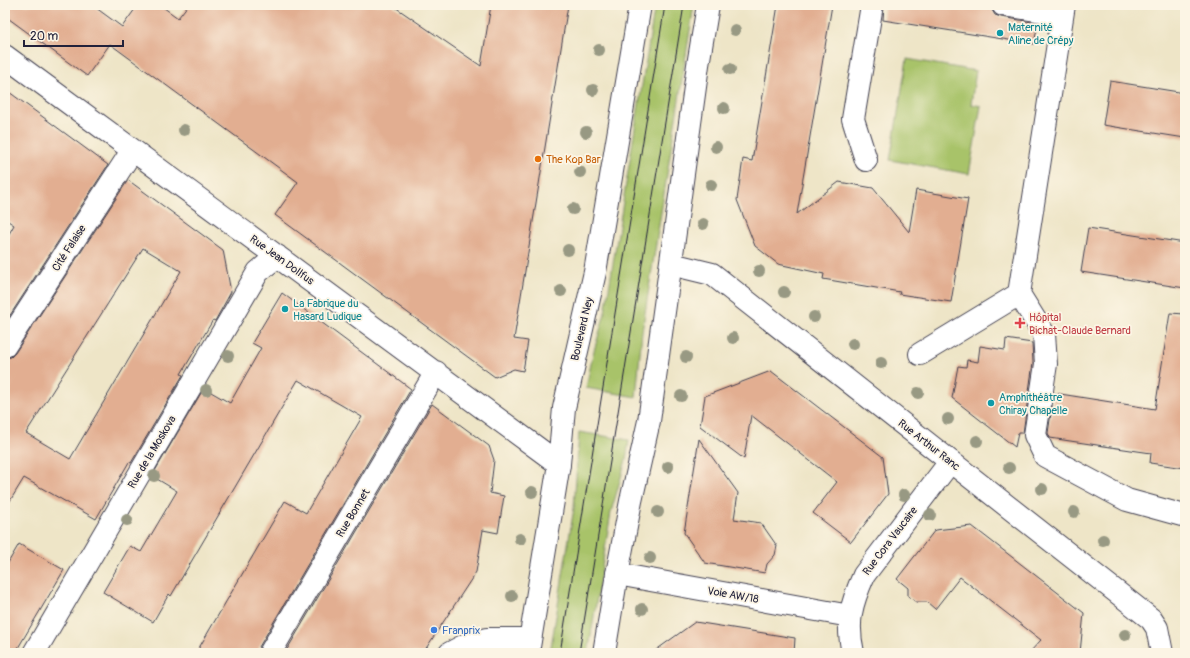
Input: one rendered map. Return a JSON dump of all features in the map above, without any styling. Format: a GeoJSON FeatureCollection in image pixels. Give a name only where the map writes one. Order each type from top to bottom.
{"type":"FeatureCollection","features":[{"type":"Feature","properties":{"kind":"street","name":"Boulevard Ney"},"geometry":{"type":"LineString","coordinates":[[529,646],[559,464],[564,408],[595,272],[640,5]]}},
{"type":"Feature","properties":{"kind":"street"},"geometry":{"type":"LineString","coordinates":[[604,653],[616,574],[649,421],[698,65],[708,5]]}},
{"type":"Feature","properties":{"kind":"street"},"geometry":{"type":"LineString","coordinates":[[866,160],[853,119],[872,5]]}},
{"type":"Feature","properties":{"kind":"street"},"geometry":{"type":"LineString","coordinates":[[1003,5],[1062,14],[1018,294],[1044,334],[1046,364],[1035,436],[1045,456],[1126,500],[1185,516]]}},
{"type":"Feature","properties":{"kind":"street","name":"Rue Jean Dollfus"},"geometry":{"type":"LineString","coordinates":[[5,56],[559,464]]}},
{"type":"Feature","properties":{"kind":"street","name":"Cité Falaise"},"geometry":{"type":"LineString","coordinates":[[5,346],[132,150]]}},
{"type":"Feature","properties":{"kind":"street","name":"Rue de la Moskova"},"geometry":{"type":"LineString","coordinates":[[34,653],[258,272],[277,256]]}},
{"type":"Feature","properties":{"kind":"street","name":"Rue Arthur Ranc"},"geometry":{"type":"LineString","coordinates":[[670,264],[712,274],[1151,619],[1157,628],[1162,653]]}},
{"type":"Feature","properties":{"kind":"street"},"geometry":{"type":"LineString","coordinates":[[920,354],[1018,294]]}},
{"type":"Feature","properties":{"kind":"street","name":"Rue Bonnet"},"geometry":{"type":"LineString","coordinates":[[270,653],[436,372]]}},
{"type":"Feature","properties":{"kind":"street","name":"Rue Cora Vaucaire"},"geometry":{"type":"LineString","coordinates":[[853,653],[850,638],[850,616],[856,592],[864,575],[950,462]]}},
{"type":"Feature","properties":{"kind":"street","name":"Voie AW/18"},"geometry":{"type":"LineString","coordinates":[[616,574],[850,616]]}},
{"type":"Feature","properties":{"kind":"street"},"geometry":{"type":"LineString","coordinates":[[450,653],[467,644],[487,639],[529,646]]}},
{"type":"Feature","properties":{"kind":"green space"},"geometry":{"type":"Polygon","coordinates":[[[655,5],[694,5],[642,332],[636,397],[586,388],[593,354],[605,313],[655,5]]]}},
{"type":"Feature","properties":{"kind":"green space"},"geometry":{"type":"Polygon","coordinates":[[[907,59],[976,71],[971,104],[981,106],[969,174],[890,160],[907,59]]]}},
{"type":"Feature","properties":{"kind":"green space"},"geometry":{"type":"Polygon","coordinates":[[[579,432],[629,440],[626,460],[611,512],[588,653],[550,653],[574,508],[579,432]]]}},
{"type":"Feature","properties":{"kind":"building"},"geometry":{"type":"Polygon","coordinates":[[[5,5],[92,5],[122,27],[138,5],[160,5],[178,18],[188,5],[392,5],[481,66],[491,5],[568,5],[514,339],[528,341],[523,371],[514,369],[495,377],[275,215],[298,182],[110,44],[87,76],[5,16],[5,5]]]}},
{"type":"Feature","properties":{"kind":"building"},"geometry":{"type":"Polygon","coordinates":[[[778,5],[832,5],[797,214],[839,182],[873,188],[909,232],[916,190],[968,199],[951,302],[899,294],[900,292],[823,279],[824,274],[778,264],[755,246],[737,200],[743,159],[752,161],[778,5]]]}},
{"type":"Feature","properties":{"kind":"building","name":"Maternité Aline de Crépy"},"geometry":{"type":"Polygon","coordinates":[[[884,5],[991,5],[995,15],[1038,23],[1034,44],[883,20],[884,5]]]}},
{"type":"Feature","properties":{"kind":"building"},"geometry":{"type":"Polygon","coordinates":[[[1110,81],[1185,93],[1185,138],[1103,125],[1110,81]]]}},
{"type":"Feature","properties":{"kind":"building"},"geometry":{"type":"Polygon","coordinates":[[[5,89],[108,165],[5,323],[5,241],[14,225],[5,219],[5,89]]]}},
{"type":"Feature","properties":{"kind":"building"},"geometry":{"type":"Polygon","coordinates":[[[128,180],[223,250],[231,292],[215,321],[213,320],[181,374],[183,375],[131,463],[129,462],[96,519],[24,478],[5,509],[5,358],[11,357],[128,180]],[[143,248],[26,433],[70,459],[181,271],[143,248]]]}},
{"type":"Feature","properties":{"kind":"building"},"geometry":{"type":"Polygon","coordinates":[[[1088,228],[1185,243],[1185,288],[1081,272],[1088,228]]]}},
{"type":"Feature","properties":{"kind":"building"},"geometry":{"type":"Polygon","coordinates":[[[282,293],[411,389],[259,647],[258,653],[196,653],[285,501],[306,513],[362,417],[298,380],[171,596],[169,594],[153,622],[103,592],[130,546],[141,552],[177,491],[152,476],[204,388],[230,403],[261,348],[252,343],[282,293]]]}},
{"type":"Feature","properties":{"kind":"building"},"geometry":{"type":"Polygon","coordinates":[[[1170,313],[1185,314],[1185,468],[1150,463],[1151,453],[1050,438],[1048,433],[1054,393],[1155,409],[1170,313]]]}},
{"type":"Feature","properties":{"kind":"building","name":"Amphithéâtre Chiray Chapelle"},"geometry":{"type":"Polygon","coordinates":[[[1006,339],[1032,343],[1033,363],[1023,433],[1018,433],[1015,447],[952,398],[958,366],[966,367],[967,360],[978,362],[980,346],[1005,350],[1006,339]]]}},
{"type":"Feature","properties":{"kind":"building"},"geometry":{"type":"Polygon","coordinates":[[[771,371],[883,457],[888,494],[851,542],[813,513],[837,482],[751,415],[744,459],[700,426],[705,396],[771,371]]]}},
{"type":"Feature","properties":{"kind":"building"},"geometry":{"type":"Polygon","coordinates":[[[432,404],[489,446],[494,460],[490,493],[504,496],[498,533],[483,530],[476,572],[423,653],[285,653],[432,404]]]}},
{"type":"Feature","properties":{"kind":"building"},"geometry":{"type":"Polygon","coordinates":[[[699,439],[738,493],[734,519],[761,523],[777,546],[775,555],[767,564],[765,573],[705,563],[684,533],[699,439]]]}},
{"type":"Feature","properties":{"kind":"building"},"geometry":{"type":"Polygon","coordinates":[[[972,526],[1084,613],[1080,653],[1029,653],[1041,640],[960,577],[935,609],[927,602],[916,602],[908,596],[908,588],[897,579],[935,530],[972,526]]]}},
{"type":"Feature","properties":{"kind":"building"},"geometry":{"type":"Polygon","coordinates":[[[19,544],[64,570],[15,653],[5,653],[5,568],[19,544]]]}},
{"type":"Feature","properties":{"kind":"building"},"geometry":{"type":"Polygon","coordinates":[[[695,622],[795,638],[794,653],[652,653],[695,622]]]}},
{"type":"Feature","properties":{"kind":"tram line"},"geometry":{"type":"LineString","coordinates":[[560,653],[665,5]]}},
{"type":"Feature","properties":{"kind":"tram line"},"geometry":{"type":"LineString","coordinates":[[579,653],[684,5]]}},
{"type":"Feature","properties":{"kind":"place","name":"Maternité Aline de Crépy"},"geometry":{"type":"Point","coordinates":[1000,33]}},
{"type":"Feature","properties":{"kind":"place","name":"The Kop Bar"},"geometry":{"type":"Point","coordinates":[538,159]}},
{"type":"Feature","properties":{"kind":"place","name":"La Fabrique du Hasard Ludique"},"geometry":{"type":"Point","coordinates":[285,309]}},
{"type":"Feature","properties":{"kind":"place","name":"Hôpital Bichat-Claude Bernard"},"geometry":{"type":"Point","coordinates":[1020,323]}},
{"type":"Feature","properties":{"kind":"place","name":"Amphithéâtre Chiray Chapelle"},"geometry":{"type":"Point","coordinates":[991,403]}},
{"type":"Feature","properties":{"kind":"place","name":"Franprix"},"geometry":{"type":"Point","coordinates":[434,630]}}]}
